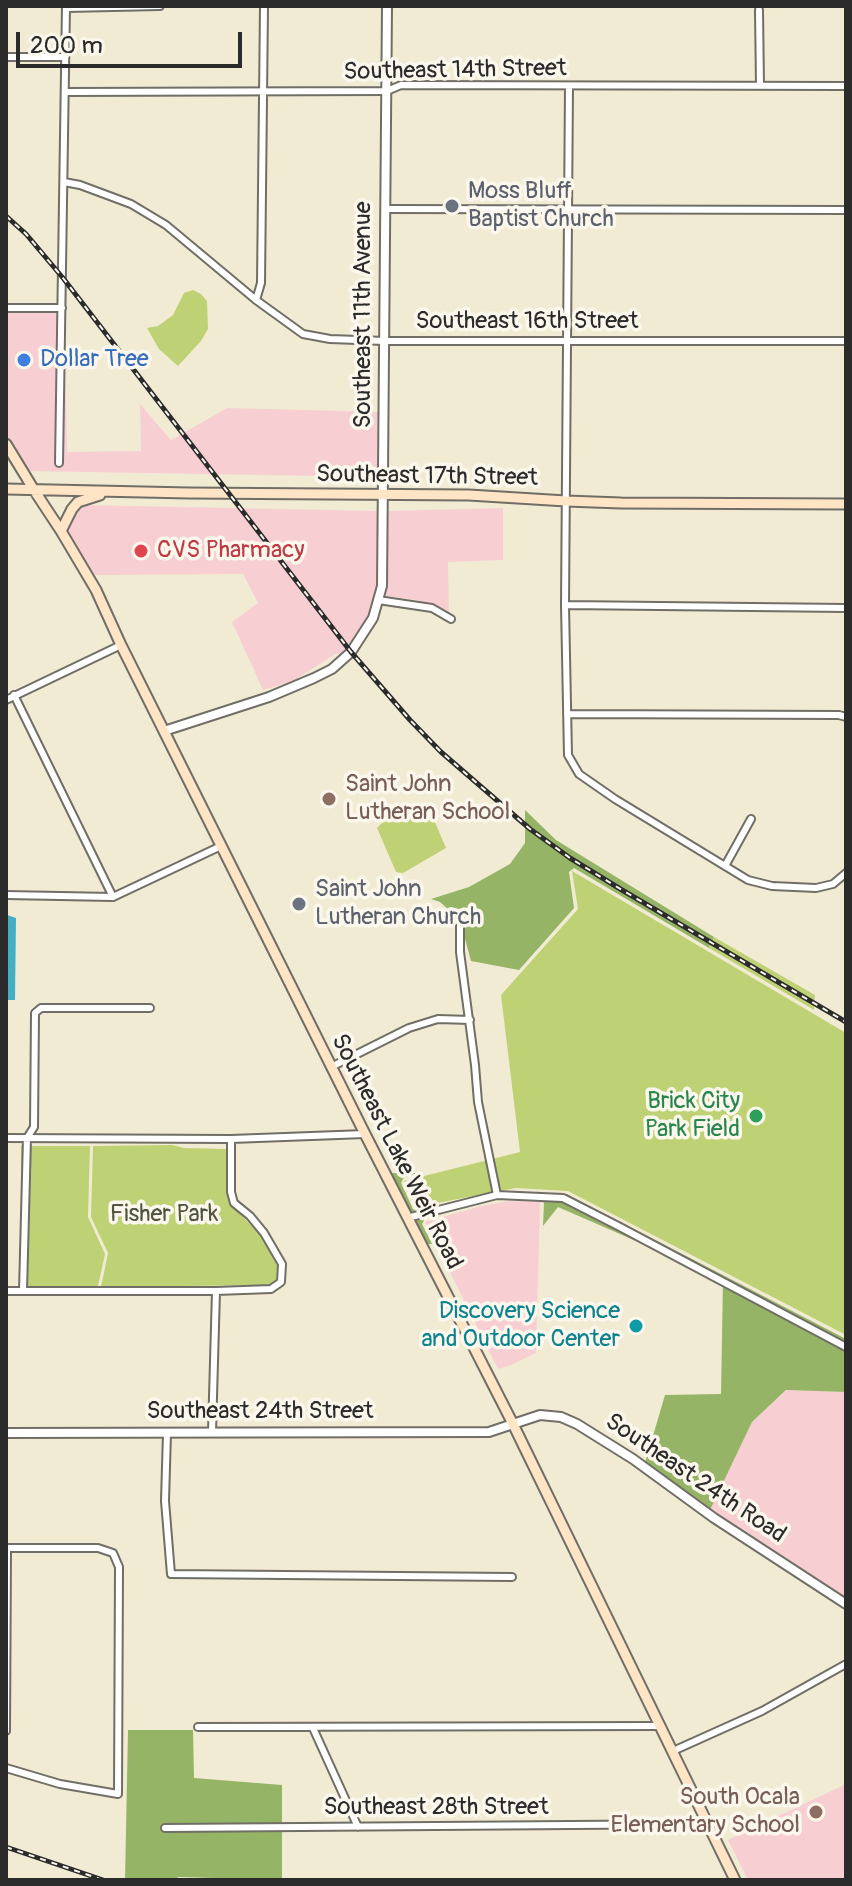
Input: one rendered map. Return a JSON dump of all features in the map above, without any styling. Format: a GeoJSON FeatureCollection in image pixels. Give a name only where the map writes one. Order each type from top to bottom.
{"type":"FeatureCollection","features":[{"type":"Feature","properties":{"kind":"main road"},"geometry":{"type":"LineString","coordinates":[[6,460],[8,446]]}},
{"type":"Feature","properties":{"kind":"main road","name":"Southeast Lake Weir Road"},"geometry":{"type":"LineString","coordinates":[[8,446],[96,590],[331,1067],[513,1424],[735,1880]]}},
{"type":"Feature","properties":{"kind":"main road","name":"Southeast 17th Street"},"geometry":{"type":"LineString","coordinates":[[6,489],[846,504]]}},
{"type":"Feature","properties":{"kind":"main road"},"geometry":{"type":"LineString","coordinates":[[61,531],[78,502],[110,492]]}},
{"type":"Feature","properties":{"kind":"street"},"geometry":{"type":"LineString","coordinates":[[59,463],[66,7],[160,6]]}},
{"type":"Feature","properties":{"kind":"street"},"geometry":{"type":"LineString","coordinates":[[256,300],[261,283],[264,6]]}},
{"type":"Feature","properties":{"kind":"street","name":"Southeast 11th Avenue"},"geometry":{"type":"LineString","coordinates":[[164,731],[269,697],[332,669],[351,652],[373,618],[382,586],[387,6]]}},
{"type":"Feature","properties":{"kind":"street"},"geometry":{"type":"LineString","coordinates":[[759,10],[760,86]]}},
{"type":"Feature","properties":{"kind":"street"},"geometry":{"type":"LineString","coordinates":[[6,57],[65,57]]}},
{"type":"Feature","properties":{"kind":"street","name":"Southeast 14th Street"},"geometry":{"type":"LineString","coordinates":[[65,92],[387,91],[401,85],[846,86]]}},
{"type":"Feature","properties":{"kind":"street"},"geometry":{"type":"LineString","coordinates":[[569,86],[565,605],[568,755],[579,774],[748,880],[772,886],[816,888],[833,884],[846,873]]}},
{"type":"Feature","properties":{"kind":"street","name":"Southeast 16th Street"},"geometry":{"type":"LineString","coordinates":[[64,182],[131,204],[166,225],[256,300],[303,334],[330,339],[385,341],[846,341]]}},
{"type":"Feature","properties":{"kind":"street"},"geometry":{"type":"LineString","coordinates":[[385,209],[846,210]]}},
{"type":"Feature","properties":{"kind":"street"},"geometry":{"type":"LineString","coordinates":[[6,308],[62,308]]}},
{"type":"Feature","properties":{"kind":"street"},"geometry":{"type":"LineString","coordinates":[[378,600],[432,608],[451,619]]}},
{"type":"Feature","properties":{"kind":"street"},"geometry":{"type":"LineString","coordinates":[[565,605],[846,608]]}},
{"type":"Feature","properties":{"kind":"street"},"geometry":{"type":"LineString","coordinates":[[6,700],[121,645]]}},
{"type":"Feature","properties":{"kind":"street"},"geometry":{"type":"LineString","coordinates":[[14,695],[113,897]]}},
{"type":"Feature","properties":{"kind":"street"},"geometry":{"type":"LineString","coordinates":[[567,714],[846,717]]}},
{"type":"Feature","properties":{"kind":"street"},"geometry":{"type":"LineString","coordinates":[[725,866],[751,819]]}},
{"type":"Feature","properties":{"kind":"street"},"geometry":{"type":"LineString","coordinates":[[6,895],[113,897],[221,846]]}},
{"type":"Feature","properties":{"kind":"street"},"geometry":{"type":"LineString","coordinates":[[460,915],[460,952],[478,1102],[497,1195]]}},
{"type":"Feature","properties":{"kind":"street"},"geometry":{"type":"LineString","coordinates":[[23,1291],[27,1138],[34,1127],[35,1013],[41,1008],[150,1008]]}},
{"type":"Feature","properties":{"kind":"street"},"geometry":{"type":"LineString","coordinates":[[331,1067],[409,1028],[438,1019],[470,1020]]}},
{"type":"Feature","properties":{"kind":"street"},"geometry":{"type":"LineString","coordinates":[[6,1138],[231,1139],[365,1134]]}},
{"type":"Feature","properties":{"kind":"street"},"geometry":{"type":"LineString","coordinates":[[6,1291],[271,1289],[281,1282],[282,1264],[264,1233],[234,1203],[231,1192],[231,1139]]}},
{"type":"Feature","properties":{"kind":"street"},"geometry":{"type":"LineString","coordinates":[[407,1218],[497,1195],[563,1198],[846,1347]]}},
{"type":"Feature","properties":{"kind":"street"},"geometry":{"type":"LineString","coordinates":[[212,1432],[216,1291]]}},
{"type":"Feature","properties":{"kind":"street","name":"Southeast 24th Road"},"geometry":{"type":"LineString","coordinates":[[513,1424],[540,1415],[561,1417],[577,1424],[846,1604]]}},
{"type":"Feature","properties":{"kind":"street","name":"Southeast 24th Street"},"geometry":{"type":"LineString","coordinates":[[6,1433],[489,1432],[513,1424]]}},
{"type":"Feature","properties":{"kind":"street"},"geometry":{"type":"LineString","coordinates":[[167,1433],[165,1501],[171,1574],[512,1577]]}},
{"type":"Feature","properties":{"kind":"street"},"geometry":{"type":"LineString","coordinates":[[6,1731],[7,1548],[98,1548],[113,1553],[119,1567],[118,1794],[60,1784],[6,1768]]}},
{"type":"Feature","properties":{"kind":"street"},"geometry":{"type":"LineString","coordinates":[[673,1751],[762,1711],[846,1664]]}},
{"type":"Feature","properties":{"kind":"street"},"geometry":{"type":"LineString","coordinates":[[198,1727],[661,1726]]}},
{"type":"Feature","properties":{"kind":"street"},"geometry":{"type":"LineString","coordinates":[[313,1728],[358,1827]]}},
{"type":"Feature","properties":{"kind":"street","name":"Southeast 28th Street"},"geometry":{"type":"LineString","coordinates":[[165,1828],[707,1824]]}},
{"type":"Feature","properties":{"kind":"shaded area"},"geometry":{"type":"Polygon","coordinates":[[[6,312],[58,312],[56,467],[63,466],[65,349],[67,452],[141,451],[140,404],[171,440],[227,408],[380,412],[379,477],[27,471],[6,437],[6,312]]]}},
{"type":"Feature","properties":{"kind":"shaded area"},"geometry":{"type":"Polygon","coordinates":[[[82,505],[379,511],[379,585],[369,616],[351,645],[340,655],[337,653],[293,681],[263,690],[232,622],[258,603],[243,574],[92,575],[66,530],[75,511],[82,505]]]}},
{"type":"Feature","properties":{"kind":"shaded area"},"geometry":{"type":"Polygon","coordinates":[[[503,508],[503,560],[448,562],[449,614],[431,611],[418,600],[384,596],[387,511],[503,508]]]}},
{"type":"Feature","properties":{"kind":"shaded area"},"geometry":{"type":"Polygon","coordinates":[[[509,1201],[540,1202],[536,1353],[498,1369],[425,1222],[509,1201]]]}},
{"type":"Feature","properties":{"kind":"shaded area"},"geometry":{"type":"Polygon","coordinates":[[[787,1390],[846,1392],[846,1598],[710,1510],[752,1422],[787,1390]]]}},
{"type":"Feature","properties":{"kind":"shaded area","name":"South Ocala Elementary School"},"geometry":{"type":"Polygon","coordinates":[[[846,1784],[846,1880],[748,1880],[728,1840],[846,1784]]]}},
{"type":"Feature","properties":{"kind":"green space"},"geometry":{"type":"Polygon","coordinates":[[[193,290],[207,301],[208,329],[178,366],[159,349],[147,328],[158,326],[173,315],[184,293],[193,290]]]}},
{"type":"Feature","properties":{"kind":"green space"},"geometry":{"type":"Polygon","coordinates":[[[525,810],[556,840],[714,937],[709,948],[574,868],[569,872],[574,908],[519,970],[471,961],[460,920],[440,902],[431,899],[469,887],[510,864],[525,843],[525,810]]]}},
{"type":"Feature","properties":{"kind":"green space"},"geometry":{"type":"Polygon","coordinates":[[[394,811],[417,811],[434,820],[446,848],[403,873],[396,872],[377,828],[394,811]]]}},
{"type":"Feature","properties":{"kind":"green space"},"geometry":{"type":"Polygon","coordinates":[[[572,871],[846,1033],[846,1335],[568,1191],[516,1188],[416,1207],[404,1181],[520,1152],[501,995],[578,909],[572,871]]]}},
{"type":"Feature","properties":{"kind":"green space"},"geometry":{"type":"Polygon","coordinates":[[[714,937],[815,995],[814,1010],[709,948],[714,937]]]}},
{"type":"Feature","properties":{"kind":"green space","name":"Fisher Park"},"geometry":{"type":"Polygon","coordinates":[[[172,1145],[226,1149],[227,1194],[239,1213],[262,1236],[279,1269],[275,1282],[268,1285],[101,1287],[108,1253],[91,1217],[93,1146],[172,1145]]]}},
{"type":"Feature","properties":{"kind":"green space"},"geometry":{"type":"Polygon","coordinates":[[[21,1146],[90,1146],[88,1217],[105,1254],[98,1286],[101,1290],[21,1290],[21,1146]]]}},
{"type":"Feature","properties":{"kind":"green space"},"geometry":{"type":"Polygon","coordinates":[[[389,1173],[421,1173],[404,1177],[401,1183],[416,1211],[517,1192],[567,1194],[846,1339],[846,1392],[786,1390],[752,1422],[710,1510],[645,1463],[665,1395],[721,1394],[723,1279],[558,1207],[543,1226],[544,1203],[540,1199],[509,1197],[480,1202],[425,1219],[422,1224],[432,1244],[425,1244],[389,1173]]]}},
{"type":"Feature","properties":{"kind":"green space"},"geometry":{"type":"Polygon","coordinates":[[[128,1730],[193,1730],[194,1778],[282,1785],[282,1880],[178,1877],[177,1880],[125,1880],[128,1730]]]}},
{"type":"Feature","properties":{"kind":"water"},"geometry":{"type":"Polygon","coordinates":[[[7,915],[16,918],[15,1000],[6,1000],[7,915]]]}},
{"type":"Feature","properties":{"kind":"railway"},"geometry":{"type":"LineString","coordinates":[[6,216],[26,234],[63,278],[351,652],[441,752],[530,829],[570,858],[846,1022]]}},
{"type":"Feature","properties":{"kind":"railway"},"geometry":{"type":"LineString","coordinates":[[6,1847],[103,1880]]}},
{"type":"Feature","properties":{"kind":"place","name":"Moss Bluff Baptist Church"},"geometry":{"type":"Point","coordinates":[452,206]}},
{"type":"Feature","properties":{"kind":"place","name":"Dollar Tree"},"geometry":{"type":"Point","coordinates":[24,360]}},
{"type":"Feature","properties":{"kind":"place","name":"CVS Pharmacy"},"geometry":{"type":"Point","coordinates":[141,551]}},
{"type":"Feature","properties":{"kind":"place","name":"Saint John Lutheran School"},"geometry":{"type":"Point","coordinates":[329,799]}},
{"type":"Feature","properties":{"kind":"place","name":"Saint John Lutheran Church"},"geometry":{"type":"Point","coordinates":[299,904]}},
{"type":"Feature","properties":{"kind":"place","name":"Brick City Park Field"},"geometry":{"type":"Point","coordinates":[756,1116]}},
{"type":"Feature","properties":{"kind":"place","name":"Discovery Science and Outdoor Center"},"geometry":{"type":"Point","coordinates":[636,1326]}},
{"type":"Feature","properties":{"kind":"place","name":"South Ocala Elementary School"},"geometry":{"type":"Point","coordinates":[816,1812]}}]}
